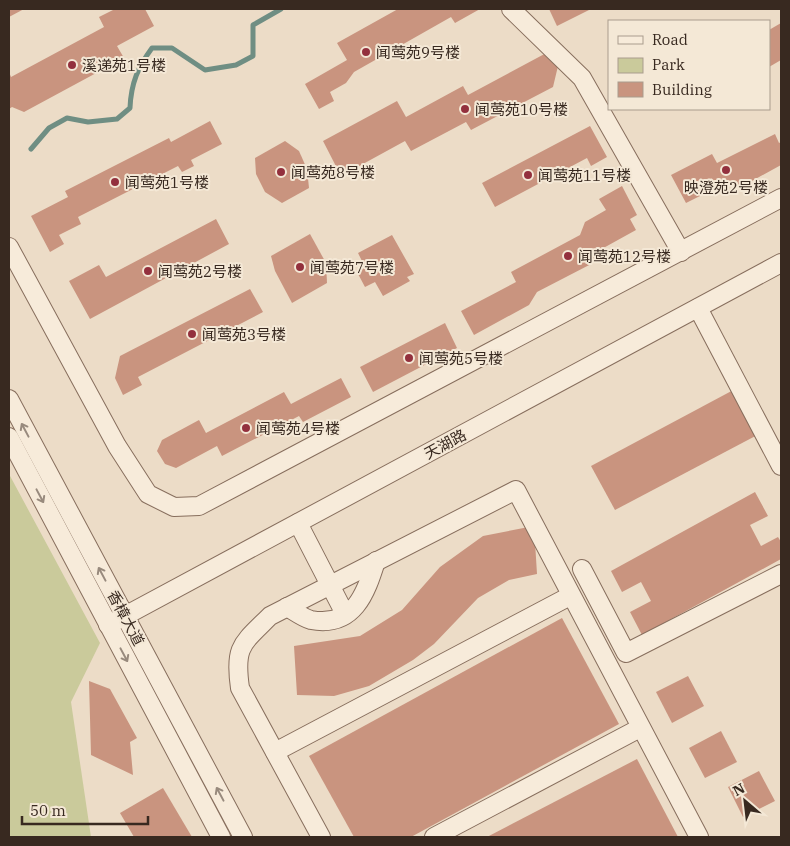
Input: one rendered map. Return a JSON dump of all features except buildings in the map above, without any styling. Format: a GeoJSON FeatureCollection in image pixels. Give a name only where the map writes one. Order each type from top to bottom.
{"type":"FeatureCollection","features":[{"type":"Feature","properties":{"kind":"street"},"geometry":{"type":"LineString","coordinates":[[511,9],[582,78],[681,252]]}},
{"type":"Feature","properties":{"kind":"street"},"geometry":{"type":"LineString","coordinates":[[9,247],[117,446],[148,494],[174,507],[199,506],[781,198]]}},
{"type":"Feature","properties":{"kind":"street","name":"天湖路"},"geometry":{"type":"LineString","coordinates":[[108,625],[781,263]]}},
{"type":"Feature","properties":{"kind":"street"},"geometry":{"type":"LineString","coordinates":[[698,308],[781,466]]}},
{"type":"Feature","properties":{"kind":"street","name":"香樟大道"},"geometry":{"type":"LineString","coordinates":[[9,399],[243,837]]}},
{"type":"Feature","properties":{"kind":"street","name":"香樟大道"},"geometry":{"type":"LineString","coordinates":[[9,437],[221,837]]}},
{"type":"Feature","properties":{"kind":"street"},"geometry":{"type":"LineString","coordinates":[[321,837],[240,688],[237,668],[242,644],[270,616],[516,490],[570,596],[699,837]]}},
{"type":"Feature","properties":{"kind":"street"},"geometry":{"type":"LineString","coordinates":[[298,523],[345,614]]}},
{"type":"Feature","properties":{"kind":"street"},"geometry":{"type":"LineString","coordinates":[[287,607],[309,620],[328,621],[345,614],[360,602],[369,585],[376,561]]}},
{"type":"Feature","properties":{"kind":"street"},"geometry":{"type":"LineString","coordinates":[[582,569],[626,653],[781,574]]}},
{"type":"Feature","properties":{"kind":"street"},"geometry":{"type":"LineString","coordinates":[[275,752],[570,596]]}},
{"type":"Feature","properties":{"kind":"street"},"geometry":{"type":"LineString","coordinates":[[434,837],[640,728]]}},
{"type":"Feature","properties":{"kind":"green space"},"geometry":{"type":"Polygon","coordinates":[[[9,474],[100,643],[71,702],[91,837],[9,837],[9,474]]]}},
{"type":"Feature","properties":{"kind":"waterway"},"geometry":{"type":"LineString","coordinates":[[31,149],[49,128],[67,118],[88,122],[117,119],[130,108],[136,76],[152,48],[172,48],[205,70],[236,65],[253,56],[253,25],[281,9]]}},
{"type":"Feature","properties":{"kind":"place","name":"闻莺苑9号楼"},"geometry":{"type":"Point","coordinates":[366,52]}},
{"type":"Feature","properties":{"kind":"place","name":"溪递苑1号楼"},"geometry":{"type":"Point","coordinates":[72,65]}},
{"type":"Feature","properties":{"kind":"place","name":"闻莺苑10号楼"},"geometry":{"type":"Point","coordinates":[465,109]}},
{"type":"Feature","properties":{"kind":"place","name":"映澄苑2号楼"},"geometry":{"type":"Point","coordinates":[726,170]}},
{"type":"Feature","properties":{"kind":"place","name":"闻莺苑8号楼"},"geometry":{"type":"Point","coordinates":[281,172]}},
{"type":"Feature","properties":{"kind":"place","name":"闻莺苑11号楼"},"geometry":{"type":"Point","coordinates":[528,175]}},
{"type":"Feature","properties":{"kind":"place","name":"闻莺苑1号楼"},"geometry":{"type":"Point","coordinates":[115,182]}},
{"type":"Feature","properties":{"kind":"place","name":"闻莺苑12号楼"},"geometry":{"type":"Point","coordinates":[568,256]}},
{"type":"Feature","properties":{"kind":"place","name":"闻莺苑7号楼"},"geometry":{"type":"Point","coordinates":[300,267]}},
{"type":"Feature","properties":{"kind":"place","name":"闻莺苑2号楼"},"geometry":{"type":"Point","coordinates":[148,271]}},
{"type":"Feature","properties":{"kind":"place","name":"闻莺苑3号楼"},"geometry":{"type":"Point","coordinates":[192,334]}},
{"type":"Feature","properties":{"kind":"place","name":"闻莺苑5号楼"},"geometry":{"type":"Point","coordinates":[409,358]}},
{"type":"Feature","properties":{"kind":"place","name":"闻莺苑4号楼"},"geometry":{"type":"Point","coordinates":[246,428]}}]}
